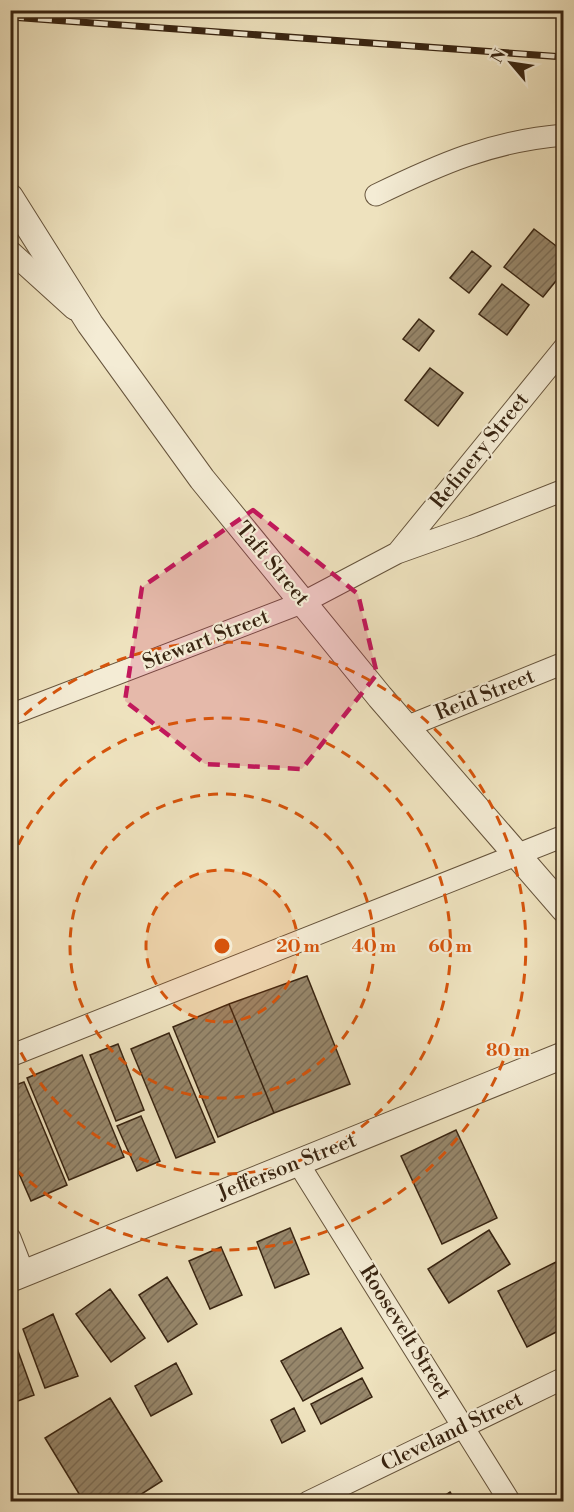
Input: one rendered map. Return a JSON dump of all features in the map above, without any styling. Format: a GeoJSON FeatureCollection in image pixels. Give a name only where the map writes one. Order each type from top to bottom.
{"type":"FeatureCollection","features":[{"type":"Feature","properties":{"kind":"street"},"geometry":{"type":"LineString","coordinates":[[376,195],[414,176],[488,147],[537,137],[564,135]]}},
{"type":"Feature","properties":{"kind":"street","name":"Taft Street"},"geometry":{"type":"LineString","coordinates":[[10,197],[90,324],[202,479],[406,727],[564,909]]}},
{"type":"Feature","properties":{"kind":"street"},"geometry":{"type":"LineString","coordinates":[[10,251],[90,324]]}},
{"type":"Feature","properties":{"kind":"street","name":"Refinery Street"},"geometry":{"type":"LineString","coordinates":[[397,552],[564,348]]}},
{"type":"Feature","properties":{"kind":"street","name":"Stewart Street"},"geometry":{"type":"LineString","coordinates":[[10,715],[304,602],[397,552],[473,526],[564,490]]}},
{"type":"Feature","properties":{"kind":"street","name":"Reid Street"},"geometry":{"type":"LineString","coordinates":[[406,727],[564,663]]}},
{"type":"Feature","properties":{"kind":"street"},"geometry":{"type":"LineString","coordinates":[[10,1056],[564,836]]}},
{"type":"Feature","properties":{"kind":"street","name":"Jefferson Street"},"geometry":{"type":"LineString","coordinates":[[17,1276],[564,1055]]}},
{"type":"Feature","properties":{"kind":"street","name":"Roosevelt Street"},"geometry":{"type":"LineString","coordinates":[[298,1163],[510,1502]]}},
{"type":"Feature","properties":{"kind":"street"},"geometry":{"type":"LineString","coordinates":[[10,1238],[17,1276]]}},
{"type":"Feature","properties":{"kind":"street","name":"Cleveland Street"},"geometry":{"type":"LineString","coordinates":[[308,1502],[564,1378]]}},
{"type":"Feature","properties":{"kind":"highlighted area"},"geometry":{"type":"Polygon","coordinates":[[[253,510],[358,594],[377,674],[302,769],[205,764],[125,701],[142,587],[253,510]]]}},
{"type":"Feature","properties":{"kind":"building"},"geometry":{"type":"Polygon","coordinates":[[[534,229],[564,252],[564,271],[543,297],[504,267],[534,229]]]}},
{"type":"Feature","properties":{"kind":"building"},"geometry":{"type":"Polygon","coordinates":[[[472,251],[491,266],[469,293],[450,278],[472,251]]]}},
{"type":"Feature","properties":{"kind":"building"},"geometry":{"type":"Polygon","coordinates":[[[502,284],[529,305],[507,335],[479,314],[502,284]]]}},
{"type":"Feature","properties":{"kind":"building"},"geometry":{"type":"Polygon","coordinates":[[[419,319],[434,331],[419,351],[403,339],[419,319]]]}},
{"type":"Feature","properties":{"kind":"building"},"geometry":{"type":"Polygon","coordinates":[[[430,368],[463,393],[438,426],[405,400],[430,368]]]}},
{"type":"Feature","properties":{"kind":"building"},"geometry":{"type":"Polygon","coordinates":[[[307,976],[350,1084],[274,1113],[229,1004],[307,976]]]}},
{"type":"Feature","properties":{"kind":"building"},"geometry":{"type":"Polygon","coordinates":[[[229,1004],[274,1113],[218,1137],[173,1027],[229,1004]]]}},
{"type":"Feature","properties":{"kind":"building"},"geometry":{"type":"Polygon","coordinates":[[[169,1033],[215,1142],[176,1158],[131,1049],[169,1033]]]}},
{"type":"Feature","properties":{"kind":"building"},"geometry":{"type":"Polygon","coordinates":[[[118,1044],[144,1110],[116,1121],[90,1055],[118,1044]]]}},
{"type":"Feature","properties":{"kind":"building"},"geometry":{"type":"Polygon","coordinates":[[[82,1055],[124,1157],[69,1180],[27,1078],[82,1055]]]}},
{"type":"Feature","properties":{"kind":"building"},"geometry":{"type":"Polygon","coordinates":[[[24,1082],[67,1185],[31,1201],[10,1153],[10,1087],[24,1082]]]}},
{"type":"Feature","properties":{"kind":"building"},"geometry":{"type":"Polygon","coordinates":[[[141,1116],[160,1161],[137,1171],[117,1126],[141,1116]]]}},
{"type":"Feature","properties":{"kind":"building"},"geometry":{"type":"Polygon","coordinates":[[[456,1130],[497,1218],[442,1244],[401,1156],[456,1130]]]}},
{"type":"Feature","properties":{"kind":"building"},"geometry":{"type":"Polygon","coordinates":[[[290,1228],[309,1274],[275,1288],[257,1242],[290,1228]]]}},
{"type":"Feature","properties":{"kind":"building"},"geometry":{"type":"Polygon","coordinates":[[[489,1230],[510,1264],[449,1303],[428,1269],[489,1230]]]}},
{"type":"Feature","properties":{"kind":"building"},"geometry":{"type":"Polygon","coordinates":[[[221,1247],[242,1295],[210,1309],[189,1261],[221,1247]]]}},
{"type":"Feature","properties":{"kind":"building"},"geometry":{"type":"Polygon","coordinates":[[[556,1262],[564,1277],[564,1328],[527,1347],[498,1291],[556,1262]]]}},
{"type":"Feature","properties":{"kind":"building"},"geometry":{"type":"Polygon","coordinates":[[[167,1277],[197,1324],[168,1342],[139,1295],[167,1277]]]}},
{"type":"Feature","properties":{"kind":"building"},"geometry":{"type":"Polygon","coordinates":[[[110,1289],[145,1338],[111,1362],[76,1314],[110,1289]]]}},
{"type":"Feature","properties":{"kind":"building"},"geometry":{"type":"Polygon","coordinates":[[[53,1314],[78,1376],[45,1388],[23,1329],[53,1314]]]}},
{"type":"Feature","properties":{"kind":"building"},"geometry":{"type":"Polygon","coordinates":[[[341,1328],[363,1368],[303,1401],[281,1361],[341,1328]]]}},
{"type":"Feature","properties":{"kind":"building"},"geometry":{"type":"Polygon","coordinates":[[[14,1340],[34,1395],[10,1404],[10,1341],[14,1340]]]}},
{"type":"Feature","properties":{"kind":"building"},"geometry":{"type":"Polygon","coordinates":[[[176,1363],[192,1394],[151,1416],[135,1386],[176,1363]]]}},
{"type":"Feature","properties":{"kind":"building"},"geometry":{"type":"Polygon","coordinates":[[[362,1378],[372,1397],[321,1424],[311,1404],[362,1378]]]}},
{"type":"Feature","properties":{"kind":"building"},"geometry":{"type":"Polygon","coordinates":[[[110,1398],[162,1481],[129,1502],[84,1502],[45,1438],[110,1398]]]}},
{"type":"Feature","properties":{"kind":"building"},"geometry":{"type":"Polygon","coordinates":[[[294,1408],[305,1431],[282,1443],[271,1420],[294,1408]]]}},
{"type":"Feature","properties":{"kind":"building"},"geometry":{"type":"Polygon","coordinates":[[[450,1492],[456,1502],[435,1502],[450,1492]]]}},
{"type":"Feature","properties":{"kind":"railway"},"geometry":{"type":"LineString","coordinates":[[10,17],[564,57]]}}]}
